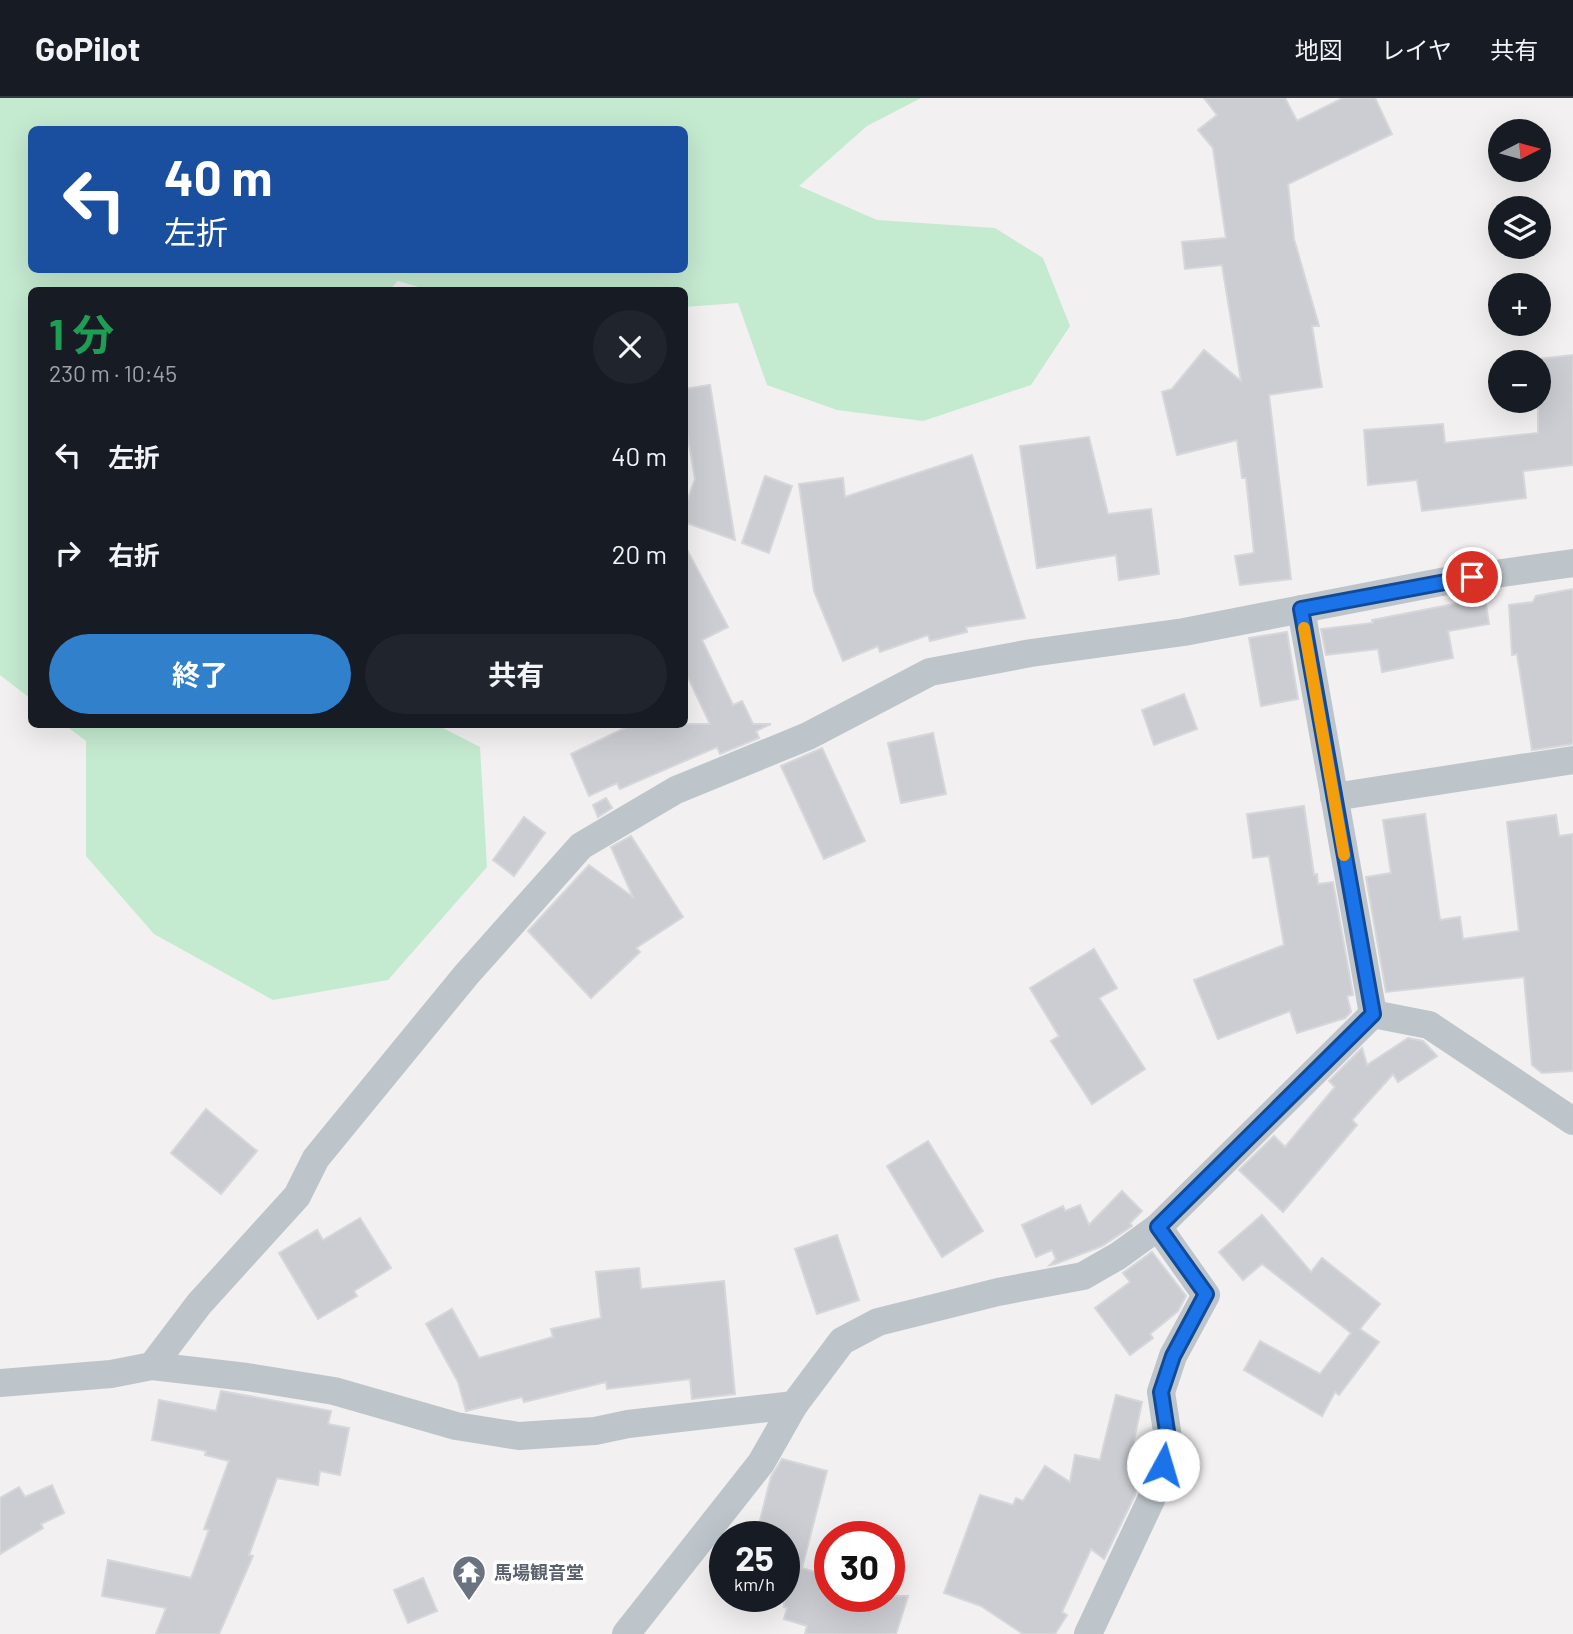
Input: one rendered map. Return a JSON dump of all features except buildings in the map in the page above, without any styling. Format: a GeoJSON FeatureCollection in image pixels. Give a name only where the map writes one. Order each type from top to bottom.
{"type":"FeatureCollection","features":[{"type":"Feature","properties":{"kind":"street"},"geometry":{"type":"LineString","coordinates":[[152,1366],[199,1304],[297,1196],[316,1158],[466,975],[581,846],[676,790],[808,736],[930,672],[1031,653],[1184,632],[1446,581],[1573,563]]}},
{"type":"Feature","properties":{"kind":"street"},"geometry":{"type":"LineString","coordinates":[[1301,609],[1373,1014]]}},
{"type":"Feature","properties":{"kind":"street"},"geometry":{"type":"LineString","coordinates":[[1334,797],[1573,760]]}},
{"type":"Feature","properties":{"kind":"street"},"geometry":{"type":"LineString","coordinates":[[1373,1014],[1429,1025],[1573,1121]]}},
{"type":"Feature","properties":{"kind":"street"},"geometry":{"type":"LineString","coordinates":[[626,1634],[761,1463],[794,1405],[842,1341],[878,1322],[998,1292],[1083,1276],[1118,1256],[1158,1227],[1373,1014]]}},
{"type":"Feature","properties":{"kind":"street"},"geometry":{"type":"LineString","coordinates":[[1088,1634],[1157,1487],[1169,1444],[1161,1392],[1173,1356],[1206,1294],[1158,1227]]}},
{"type":"Feature","properties":{"kind":"street"},"geometry":{"type":"LineString","coordinates":[[0,1383],[111,1374],[152,1366],[334,1391],[456,1426],[519,1436],[595,1431],[628,1424],[794,1405]]}},
{"type":"Feature","properties":{"kind":"green space"},"geometry":{"type":"Polygon","coordinates":[[[0,98],[921,98],[867,126],[799,186],[877,220],[995,228],[1043,258],[1070,326],[1031,385],[923,421],[837,410],[767,385],[738,303],[688,307],[688,287],[419,287],[398,281],[392,287],[28,287],[28,697],[0,675],[0,98]]]}},
{"type":"Feature","properties":{"kind":"green space"},"geometry":{"type":"Polygon","coordinates":[[[69,728],[443,728],[480,747],[487,867],[388,980],[273,1000],[154,934],[86,856],[86,741],[69,728]]]}},
{"type":"Feature","properties":{"kind":"slow traffic"},"geometry":{"type":"LineString","coordinates":[[1304,628],[1344,855]]}},
{"type":"Feature","properties":{"kind":"place","name":"馬場観音堂"},"geometry":{"type":"Point","coordinates":[469,1602]}},
{"type":"Feature","properties":{"kind":"route"},"geometry":{"type":"LineString","coordinates":[[1163,1465],[1169,1444],[1161,1392],[1173,1356],[1206,1294],[1158,1227],[1373,1014],[1301,609],[1472,577]]}}]}
